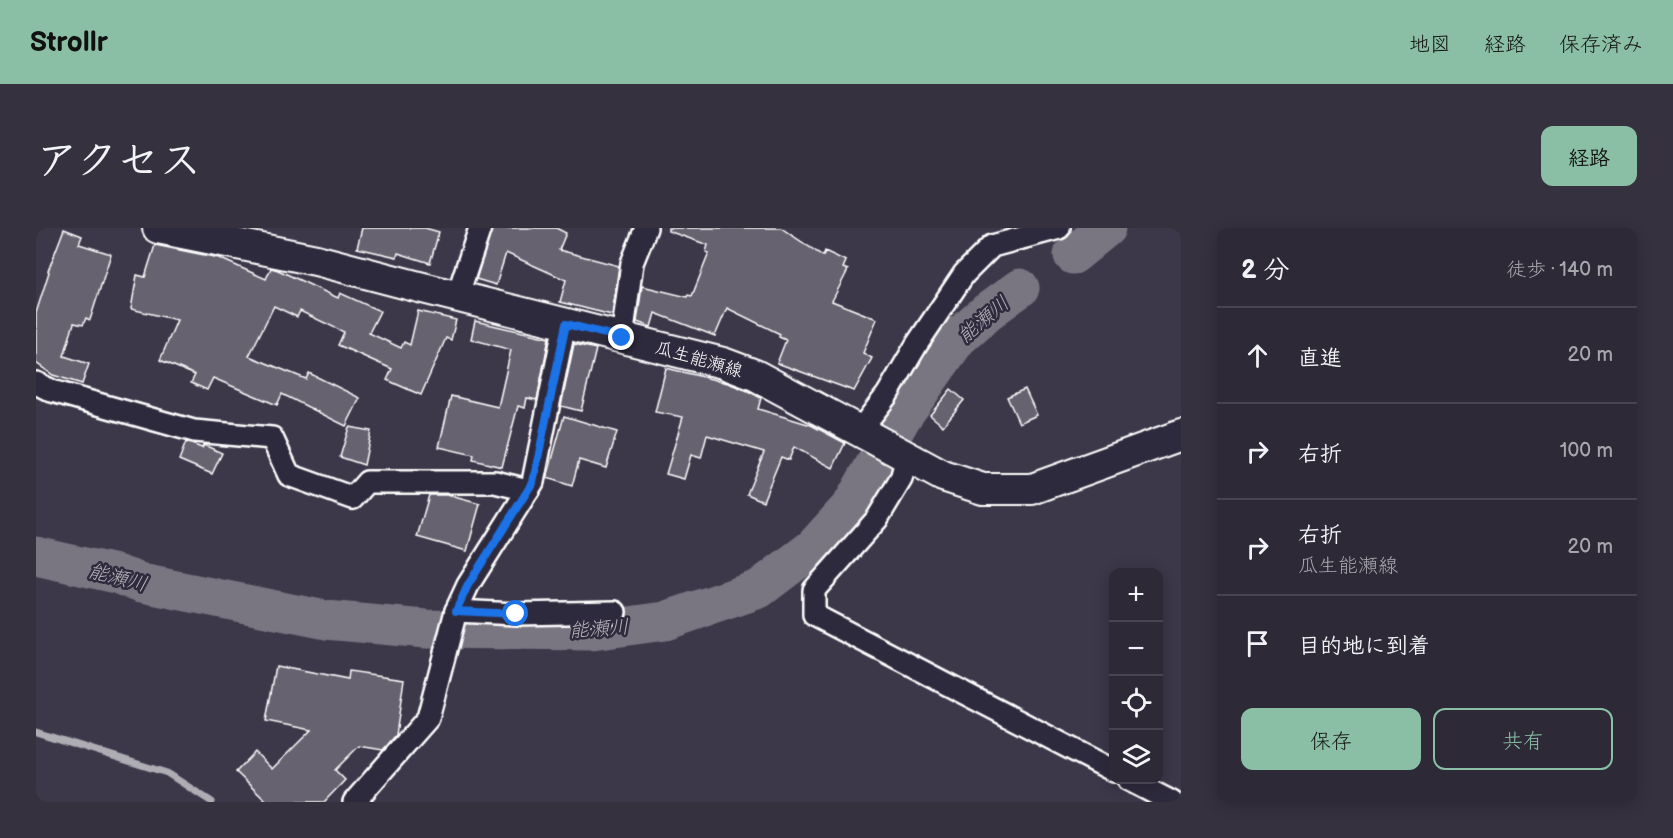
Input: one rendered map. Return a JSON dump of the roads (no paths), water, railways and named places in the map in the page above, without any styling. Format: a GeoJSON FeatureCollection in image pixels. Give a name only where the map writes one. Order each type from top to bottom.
{"type":"FeatureCollection","features":[{"type":"Feature","properties":{"kind":"main road","name":"瓜生能瀬線"},"geometry":{"type":"LineString","coordinates":[[158,228],[316,260],[723,363],[755,375],[943,476],[983,489],[1032,489],[1181,435]]}},
{"type":"Feature","properties":{"kind":"street"},"geometry":{"type":"LineString","coordinates":[[458,297],[480,228]]}},
{"type":"Feature","properties":{"kind":"street"},"geometry":{"type":"LineString","coordinates":[[622,338],[632,263],[646,228]]}},
{"type":"Feature","properties":{"kind":"street"},"geometry":{"type":"LineString","coordinates":[[860,430],[887,395],[917,344],[964,274],[992,246],[1059,228]]}},
{"type":"Feature","properties":{"kind":"street"},"geometry":{"type":"LineString","coordinates":[[354,802],[428,718],[456,611],[468,585],[533,482],[566,324]]}},
{"type":"Feature","properties":{"kind":"street"},"geometry":{"type":"LineString","coordinates":[[36,383],[52,391],[194,431],[272,438],[289,475],[353,498],[367,482],[495,482],[528,489]]}},
{"type":"Feature","properties":{"kind":"street"},"geometry":{"type":"LineString","coordinates":[[907,457],[901,479],[878,519],[814,590],[814,615],[1109,769]]}},
{"type":"Feature","properties":{"kind":"street"},"geometry":{"type":"LineString","coordinates":[[456,611],[516,614],[615,612]]}},
{"type":"Feature","properties":{"kind":"street"},"geometry":{"type":"LineString","coordinates":[[1137,784],[1172,802]]}},
{"type":"Feature","properties":{"kind":"waterway","name":"能瀬川"},"geometry":{"type":"LineString","coordinates":[[1073,255],[1106,228]]}},
{"type":"Feature","properties":{"kind":"waterway","name":"能瀬川"},"geometry":{"type":"LineString","coordinates":[[36,556],[116,574],[142,583],[326,620],[426,629],[592,631],[665,621],[759,589],[813,548],[852,505],[902,417],[957,339],[987,312],[1020,288]]}},
{"type":"Feature","properties":{"kind":"waterway"},"geometry":{"type":"LineString","coordinates":[[36,732],[167,773],[212,802]]}}]}
